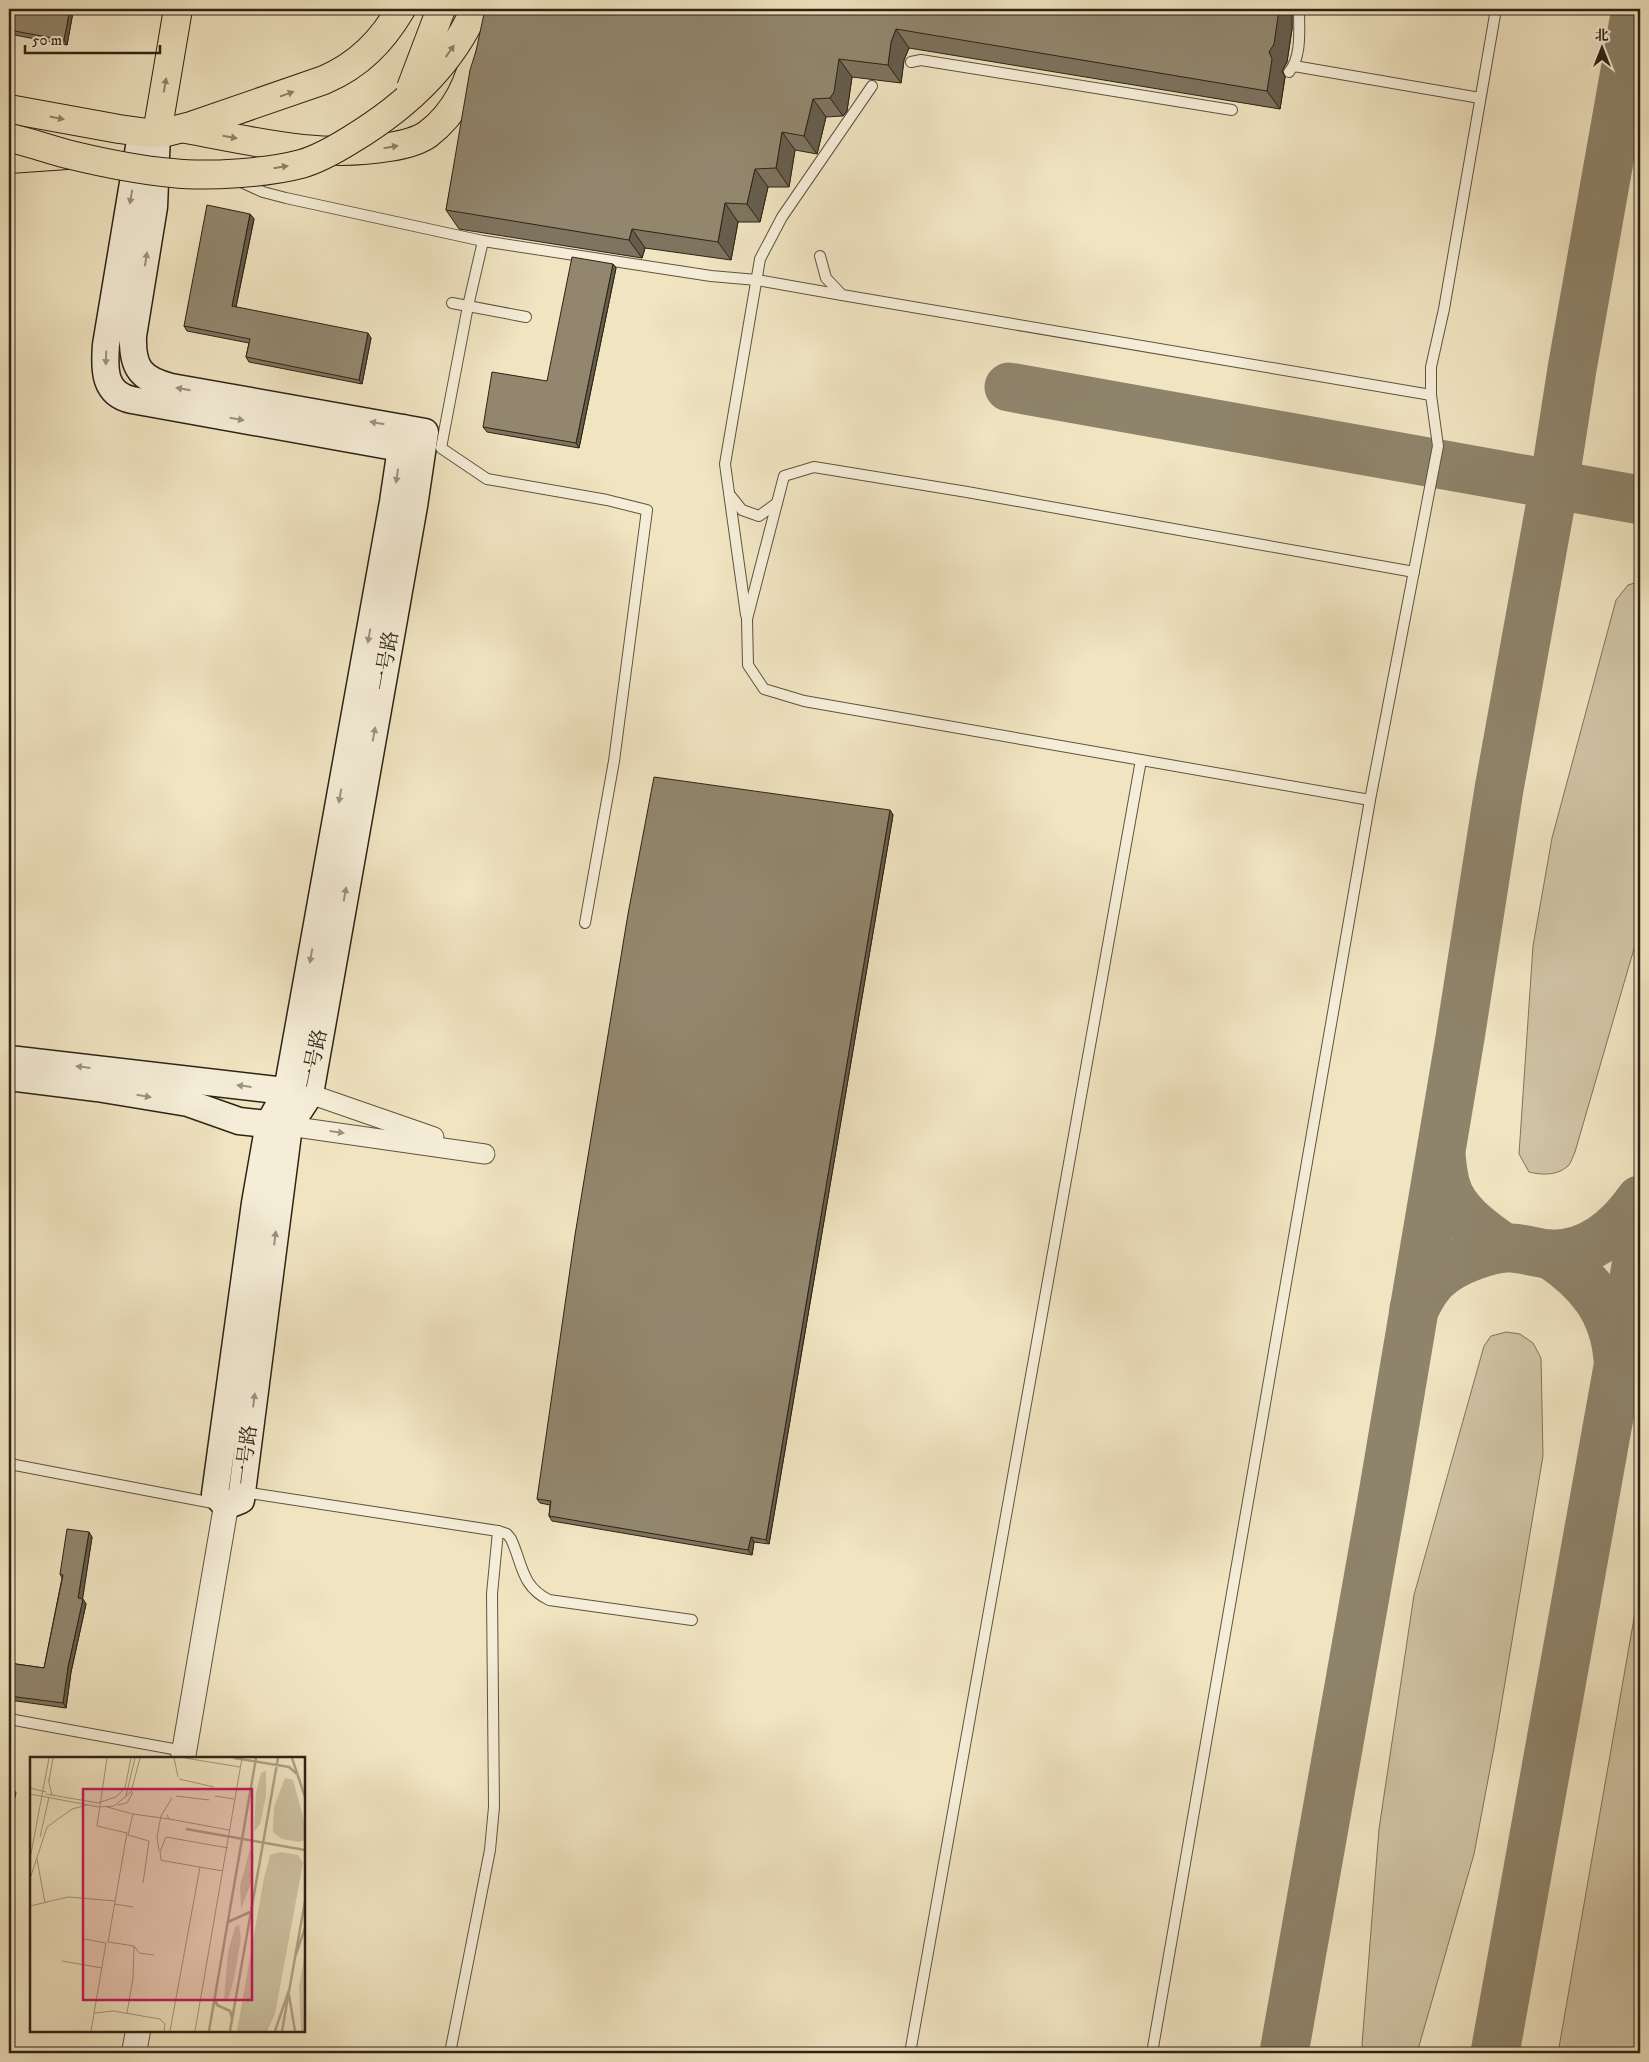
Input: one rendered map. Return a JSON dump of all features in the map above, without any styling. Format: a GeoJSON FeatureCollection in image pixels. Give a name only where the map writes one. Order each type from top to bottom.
{"type":"FeatureCollection","features":[{"type":"Feature","properties":{"kind":"main road"},"geometry":{"type":"LineString","coordinates":[[160,131],[178,9]]}},
{"type":"Feature","properties":{"kind":"main road"},"geometry":{"type":"LineString","coordinates":[[160,131],[324,80],[340,73],[368,53],[390,27],[401,9]]}},
{"type":"Feature","properties":{"kind":"main road"},"geometry":{"type":"LineString","coordinates":[[406,101],[441,9]]}},
{"type":"Feature","properties":{"kind":"main road"},"geometry":{"type":"LineString","coordinates":[[9,138],[72,155],[150,170],[192,175],[278,168],[300,164],[321,156],[368,129],[406,101],[440,65],[468,26],[475,9]]}},
{"type":"Feature","properties":{"kind":"main road"},"geometry":{"type":"LineString","coordinates":[[9,108],[160,131],[303,149],[341,152],[404,144],[427,134],[445,118],[462,95],[472,70],[485,9]]}},
{"type":"Feature","properties":{"kind":"main road","name":"一号路"},"geometry":{"type":"LineString","coordinates":[[160,131],[154,207],[133,336],[136,366],[143,375],[154,383],[170,387],[413,440],[298,1093],[279,1125],[234,1499]]}},
{"type":"Feature","properties":{"kind":"main road"},"geometry":{"type":"LineString","coordinates":[[9,159],[72,155]]}},
{"type":"Feature","properties":{"kind":"main road"},"geometry":{"type":"LineString","coordinates":[[9,1059],[298,1093]]}},
{"type":"Feature","properties":{"kind":"main road"},"geometry":{"type":"LineString","coordinates":[[9,1078],[98,1088],[188,1103],[239,1121],[279,1125]]}},
{"type":"Feature","properties":{"kind":"street"},"geometry":{"type":"LineString","coordinates":[[279,1125],[486,1154],[298,1093]]}},
{"type":"Feature","properties":{"kind":"street"},"geometry":{"type":"LineString","coordinates":[[184,1755],[234,1499]]}},
{"type":"Feature","properties":{"kind":"street"},"geometry":{"type":"LineString","coordinates":[[134,2053],[138,2032]]}},
{"type":"Feature","properties":{"kind":"lane"},"geometry":{"type":"LineString","coordinates":[[1152,2053],[1370,800],[1438,446],[1431,395],[1431,367],[1445,299],[1496,9]]}},
{"type":"Feature","properties":{"kind":"lane"},"geometry":{"type":"LineString","coordinates":[[1299,11],[1299,40],[1292,69],[1480,98]]}},
{"type":"Feature","properties":{"kind":"lane"},"geometry":{"type":"LineString","coordinates":[[911,62],[921,60],[1232,110]]}},
{"type":"Feature","properties":{"kind":"lane"},"geometry":{"type":"LineString","coordinates":[[872,86],[782,217],[760,259],[726,464],[747,619],[748,665],[764,689],[804,701],[1370,800]]}},
{"type":"Feature","properties":{"kind":"lane"},"geometry":{"type":"LineString","coordinates":[[203,167],[263,192],[483,241],[711,276],[757,280],[1431,395]]}},
{"type":"Feature","properties":{"kind":"lane"},"geometry":{"type":"LineString","coordinates":[[483,241],[468,306],[441,448],[487,479],[607,500],[647,510],[614,761],[585,923]]}},
{"type":"Feature","properties":{"kind":"lane"},"geometry":{"type":"LineString","coordinates":[[820,256],[826,278],[842,295]]}},
{"type":"Feature","properties":{"kind":"lane"},"geometry":{"type":"LineString","coordinates":[[452,303],[526,317]]}},
{"type":"Feature","properties":{"kind":"lane"},"geometry":{"type":"LineString","coordinates":[[747,619],[784,476],[814,467],[967,492],[1414,572]]}},
{"type":"Feature","properties":{"kind":"lane"},"geometry":{"type":"LineString","coordinates":[[730,494],[742,510],[759,516],[777,503]]}},
{"type":"Feature","properties":{"kind":"lane"},"geometry":{"type":"LineString","coordinates":[[910,2053],[1141,760]]}},
{"type":"Feature","properties":{"kind":"lane"},"geometry":{"type":"LineString","coordinates":[[10,1464],[234,1499],[498,1531],[507,1534],[512,1539],[528,1584],[541,1596],[549,1600],[692,1620]]}},
{"type":"Feature","properties":{"kind":"lane"},"geometry":{"type":"LineString","coordinates":[[450,2053],[490,1850],[494,1807],[492,1594],[498,1531]]}},
{"type":"Feature","properties":{"kind":"lane"},"geometry":{"type":"LineString","coordinates":[[9,1719],[184,1755]]}},
{"type":"Feature","properties":{"kind":"shaded area"},"geometry":{"type":"Polygon","coordinates":[[[1635,583],[1640,586],[1640,928],[1572,1159],[1568,1166],[1559,1172],[1549,1174],[1534,1173],[1529,1172],[1519,1154],[1533,946],[1552,838],[1616,600],[1628,585],[1635,583]]]}},
{"type":"Feature","properties":{"kind":"shaded area"},"geometry":{"type":"Polygon","coordinates":[[[1506,1332],[1520,1334],[1533,1343],[1541,1358],[1543,1456],[1494,1748],[1474,1854],[1417,2053],[1366,2053],[1362,2045],[1379,1829],[1414,1595],[1484,1346],[1491,1336],[1506,1332]]]}},
{"type":"Feature","properties":{"kind":"shaded area"},"geometry":{"type":"Polygon","coordinates":[[[1640,1584],[1640,2053],[1558,2053],[1640,1584]]]}},
{"type":"Feature","properties":{"kind":"building"},"geometry":{"type":"Polygon","coordinates":[[[9,9],[70,9],[64,40],[9,30],[9,9]]]}},
{"type":"Feature","properties":{"kind":"building"},"geometry":{"type":"Polygon","coordinates":[[[485,9],[1279,10],[1274,44],[1269,52],[1272,59],[1267,91],[896,29],[891,42],[888,65],[839,59],[834,92],[830,98],[813,99],[804,136],[782,132],[776,168],[755,169],[747,204],[725,203],[718,242],[632,229],[629,240],[446,210],[470,70],[485,9]]]}},
{"type":"Feature","properties":{"kind":"building"},"geometry":{"type":"Polygon","coordinates":[[[207,205],[250,214],[232,306],[368,333],[359,380],[246,357],[250,339],[184,326],[207,205]]]}},
{"type":"Feature","properties":{"kind":"building"},"geometry":{"type":"Polygon","coordinates":[[[572,257],[613,264],[576,443],[483,427],[492,372],[547,381],[572,257]]]}},
{"type":"Feature","properties":{"kind":"building"},"geometry":{"type":"Polygon","coordinates":[[[654,777],[890,810],[766,1540],[751,1537],[748,1550],[549,1516],[551,1501],[537,1499],[575,1235],[628,914],[654,777]]]}},
{"type":"Feature","properties":{"kind":"building"},"geometry":{"type":"Polygon","coordinates":[[[67,1529],[89,1532],[78,1598],[83,1599],[68,1667],[63,1703],[9,1696],[9,1663],[44,1668],[63,1575],[60,1574],[67,1529]]]}},
{"type":"Feature","properties":{"kind":"building"},"geometry":{"type":"Polygon","coordinates":[[[9,1787],[13,1788],[9,1805],[9,1787]]]}},
{"type":"Feature","properties":{"kind":"taxiway"},"geometry":{"type":"LineString","coordinates":[[1284,2053],[1382,1500],[1460,1038],[1499,789],[1554,485],[1572,369],[1636,9]]}},
{"type":"Feature","properties":{"kind":"taxiway"},"geometry":{"type":"LineString","coordinates":[[1009,387],[1640,500]]}},
{"type":"Feature","properties":{"kind":"taxiway"},"geometry":{"type":"LineString","coordinates":[[1441,1155],[1446,1186],[1455,1205],[1470,1222],[1504,1248]]}},
{"type":"Feature","properties":{"kind":"taxiway"},"geometry":{"type":"LineString","coordinates":[[1414,1309],[1424,1291],[1435,1279],[1452,1266],[1472,1256],[1502,1248],[1514,1248],[1548,1254],[1576,1251],[1589,1246],[1612,1231],[1640,1200]]}},
{"type":"Feature","properties":{"kind":"taxiway"},"geometry":{"type":"LineString","coordinates":[[1495,2053],[1640,1244]]}},
{"type":"Feature","properties":{"kind":"taxiway"},"geometry":{"type":"LineString","coordinates":[[1550,1254],[1577,1274],[1597,1298],[1611,1326],[1616,1341],[1618,1359]]}}]}
